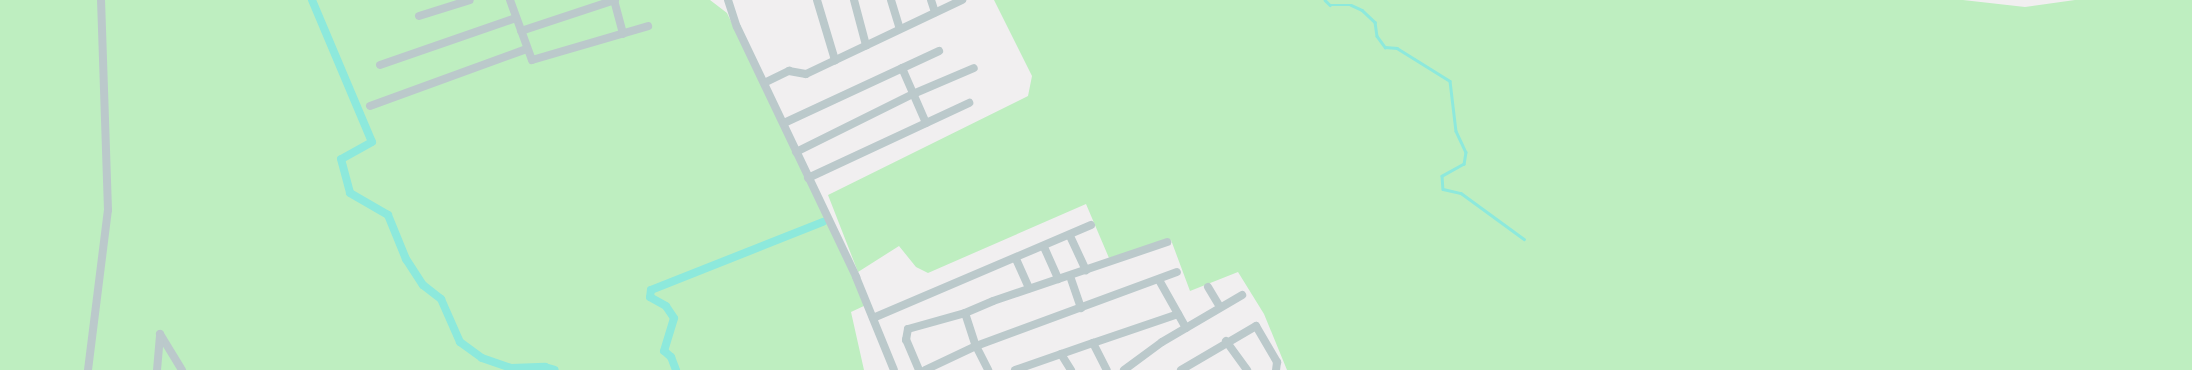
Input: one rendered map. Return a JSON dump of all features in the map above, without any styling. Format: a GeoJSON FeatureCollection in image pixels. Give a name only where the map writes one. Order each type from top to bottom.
{"type":"FeatureCollection","features":[{"type":"Feature","properties":{"kind":"street"},"geometry":{"type":"LineString","coordinates":[[88,370],[108,210],[101,0]]}},
{"type":"Feature","properties":{"kind":"street"},"geometry":{"type":"LineString","coordinates":[[419,16],[470,0]]}},
{"type":"Feature","properties":{"kind":"street"},"geometry":{"type":"LineString","coordinates":[[510,0],[530,58],[535,61],[648,26]]}},
{"type":"Feature","properties":{"kind":"street"},"geometry":{"type":"LineString","coordinates":[[520,31],[614,0],[623,34]]}},
{"type":"Feature","properties":{"kind":"street"},"geometry":{"type":"LineString","coordinates":[[728,0],[737,27],[856,276],[894,370]]}},
{"type":"Feature","properties":{"kind":"street"},"geometry":{"type":"LineString","coordinates":[[817,0],[835,60]]}},
{"type":"Feature","properties":{"kind":"street"},"geometry":{"type":"LineString","coordinates":[[854,0],[866,45]]}},
{"type":"Feature","properties":{"kind":"street"},"geometry":{"type":"LineString","coordinates":[[891,0],[900,29]]}},
{"type":"Feature","properties":{"kind":"street"},"geometry":{"type":"LineString","coordinates":[[931,0],[935,12]]}},
{"type":"Feature","properties":{"kind":"street"},"geometry":{"type":"LineString","coordinates":[[764,83],[789,71],[806,74],[962,0]]}},
{"type":"Feature","properties":{"kind":"street"},"geometry":{"type":"LineString","coordinates":[[380,65],[516,18]]}},
{"type":"Feature","properties":{"kind":"street"},"geometry":{"type":"LineString","coordinates":[[370,106],[527,49]]}},
{"type":"Feature","properties":{"kind":"street"},"geometry":{"type":"LineString","coordinates":[[784,123],[939,52]]}},
{"type":"Feature","properties":{"kind":"street"},"geometry":{"type":"LineString","coordinates":[[902,68],[926,123]]}},
{"type":"Feature","properties":{"kind":"street"},"geometry":{"type":"LineString","coordinates":[[796,152],[913,94],[974,68]]}},
{"type":"Feature","properties":{"kind":"street"},"geometry":{"type":"LineString","coordinates":[[808,178],[968,104]]}},
{"type":"Feature","properties":{"kind":"street"},"geometry":{"type":"LineString","coordinates":[[873,318],[1070,236],[1091,225]]}},
{"type":"Feature","properties":{"kind":"street"},"geometry":{"type":"LineString","coordinates":[[1070,236],[1086,270]]}},
{"type":"Feature","properties":{"kind":"street"},"geometry":{"type":"LineString","coordinates":[[918,370],[906,340],[906,332],[965,313],[973,308],[1029,288],[1070,276],[1167,242]]}},
{"type":"Feature","properties":{"kind":"street"},"geometry":{"type":"LineString","coordinates":[[1044,247],[1058,279]]}},
{"type":"Feature","properties":{"kind":"street"},"geometry":{"type":"LineString","coordinates":[[1016,259],[1029,288]]}},
{"type":"Feature","properties":{"kind":"street"},"geometry":{"type":"LineString","coordinates":[[925,370],[976,346],[1159,280],[1177,272]]}},
{"type":"Feature","properties":{"kind":"street"},"geometry":{"type":"LineString","coordinates":[[1070,276],[1081,308]]}},
{"type":"Feature","properties":{"kind":"street"},"geometry":{"type":"LineString","coordinates":[[1159,280],[1186,328]]}},
{"type":"Feature","properties":{"kind":"street"},"geometry":{"type":"LineString","coordinates":[[1208,287],[1220,307]]}},
{"type":"Feature","properties":{"kind":"street"},"geometry":{"type":"LineString","coordinates":[[1124,370],[1186,328],[1242,295]]}},
{"type":"Feature","properties":{"kind":"street"},"geometry":{"type":"LineString","coordinates":[[965,313],[976,346],[988,370]]}},
{"type":"Feature","properties":{"kind":"street"},"geometry":{"type":"LineString","coordinates":[[1015,370],[1029,368],[1061,354],[1178,314]]}},
{"type":"Feature","properties":{"kind":"street"},"geometry":{"type":"LineString","coordinates":[[1181,370],[1226,341],[1256,326],[1277,362],[1276,370]]}},
{"type":"Feature","properties":{"kind":"street"},"geometry":{"type":"LineString","coordinates":[[158,370],[160,334],[182,370]]}},
{"type":"Feature","properties":{"kind":"street"},"geometry":{"type":"LineString","coordinates":[[1226,341],[1247,370]]}},
{"type":"Feature","properties":{"kind":"street"},"geometry":{"type":"LineString","coordinates":[[1093,343],[1107,370]]}},
{"type":"Feature","properties":{"kind":"street"},"geometry":{"type":"LineString","coordinates":[[1061,354],[1071,370]]}},
{"type":"Feature","properties":{"kind":"street"},"geometry":{"type":"LineString","coordinates":[[1193,363],[1199,370]]}},
{"type":"Feature","properties":{"kind":"green space"},"geometry":{"type":"Polygon","coordinates":[[[0,0],[710,0],[727,13],[866,305],[851,312],[864,370],[0,370],[0,0]]]}},
{"type":"Feature","properties":{"kind":"green space"},"geometry":{"type":"Polygon","coordinates":[[[994,0],[1963,0],[2025,7],[2075,0],[2192,0],[2192,370],[1287,370],[1264,314],[1238,272],[1190,291],[1171,240],[1109,258],[1086,204],[928,273],[916,267],[899,246],[858,272],[828,195],[1028,96],[1032,76],[994,0]]]}},
{"type":"Feature","properties":{"kind":"waterway"},"geometry":{"type":"LineString","coordinates":[[312,0],[372,142],[341,159],[350,193],[388,215],[406,259],[423,285],[441,299],[460,342],[482,358],[511,368],[545,367],[555,370]]}},
{"type":"Feature","properties":{"kind":"waterway"},"geometry":{"type":"LineString","coordinates":[[1325,0],[1330,5],[1351,5],[1362,10],[1375,22],[1377,36],[1385,47],[1397,48],[1450,81],[1456,131],[1466,152],[1464,164],[1442,176],[1443,189],[1461,193],[1524,239]]}},
{"type":"Feature","properties":{"kind":"waterway"},"geometry":{"type":"LineString","coordinates":[[676,370],[671,357],[664,351],[674,318],[666,306],[650,297],[651,290],[823,222]]}}]}
